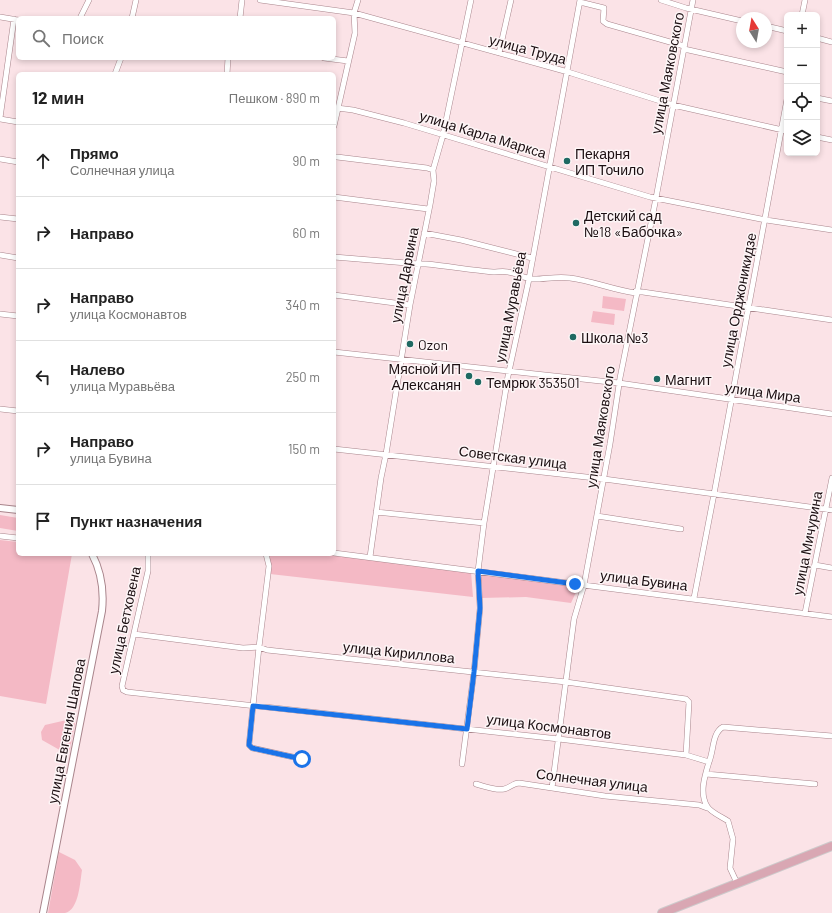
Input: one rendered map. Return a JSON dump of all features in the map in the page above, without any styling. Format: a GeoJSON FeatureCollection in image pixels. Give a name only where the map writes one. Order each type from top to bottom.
{"type":"FeatureCollection","features":[{"type":"Feature","properties":{"kind":"main road"},"geometry":{"type":"LineString","coordinates":[[662,913],[832,846]]}},
{"type":"Feature","properties":{"kind":"street"},"geometry":{"type":"LineString","coordinates":[[81,16],[89,0]]}},
{"type":"Feature","properties":{"kind":"street"},"geometry":{"type":"LineString","coordinates":[[132,16],[136,0]]}},
{"type":"Feature","properties":{"kind":"street"},"geometry":{"type":"LineString","coordinates":[[240,16],[242,0]]}},
{"type":"Feature","properties":{"kind":"street","name":"улица Труда"},"geometry":{"type":"LineString","coordinates":[[260,0],[354,13],[568,72],[673,105],[784,130]]}},
{"type":"Feature","properties":{"kind":"street"},"geometry":{"type":"LineString","coordinates":[[336,114],[355,33],[354,13],[358,0]]}},
{"type":"Feature","properties":{"kind":"street","name":"улица Дарвина"},"geometry":{"type":"LineString","coordinates":[[370,558],[381,478],[410,305],[434,181],[433,170],[443,135],[471,0]]}},
{"type":"Feature","properties":{"kind":"street"},"geometry":{"type":"LineString","coordinates":[[499,53],[511,0]]}},
{"type":"Feature","properties":{"kind":"street"},"geometry":{"type":"LineString","coordinates":[[661,0],[736,20]]}},
{"type":"Feature","properties":{"kind":"street","name":"улица Маяковского"},"geometry":{"type":"LineString","coordinates":[[552,788],[574,619],[584,585],[604,479],[619,383],[656,198],[693,0]]}},
{"type":"Feature","properties":{"kind":"street"},"geometry":{"type":"LineString","coordinates":[[803,12],[805,0]]}},
{"type":"Feature","properties":{"kind":"street"},"geometry":{"type":"LineString","coordinates":[[580,1],[604,8],[603,21],[607,24],[684,48],[784,71]]}},
{"type":"Feature","properties":{"kind":"street","name":"улица Муравьёва"},"geometry":{"type":"LineString","coordinates":[[462,764],[474,672],[480,608],[478,571],[484,522],[510,370],[529,279],[580,1]]}},
{"type":"Feature","properties":{"kind":"street"},"geometry":{"type":"LineString","coordinates":[[0,17],[16,20],[0,119],[16,122]]}},
{"type":"Feature","properties":{"kind":"street"},"geometry":{"type":"LineString","coordinates":[[772,27],[784,30]]}},
{"type":"Feature","properties":{"kind":"street"},"geometry":{"type":"LineString","coordinates":[[820,39],[832,42]]}},
{"type":"Feature","properties":{"kind":"street"},"geometry":{"type":"LineString","coordinates":[[116,72],[120,60]]}},
{"type":"Feature","properties":{"kind":"street"},"geometry":{"type":"LineString","coordinates":[[227,72],[228,60]]}},
{"type":"Feature","properties":{"kind":"street"},"geometry":{"type":"LineString","coordinates":[[336,60],[348,61]]}},
{"type":"Feature","properties":{"kind":"street"},"geometry":{"type":"LineString","coordinates":[[820,99],[832,101]]}},
{"type":"Feature","properties":{"kind":"street","name":"улица Карла Маркса"},"geometry":{"type":"LineString","coordinates":[[337,108],[374,115],[656,198],[766,220],[832,230]]}},
{"type":"Feature","properties":{"kind":"street","name":"улица Орджоникидзе"},"geometry":{"type":"LineString","coordinates":[[694,598],[748,308],[784,130]]}},
{"type":"Feature","properties":{"kind":"street"},"geometry":{"type":"LineString","coordinates":[[820,138],[832,140]]}},
{"type":"Feature","properties":{"kind":"street"},"geometry":{"type":"LineString","coordinates":[[336,157],[433,170]]}},
{"type":"Feature","properties":{"kind":"street"},"geometry":{"type":"LineString","coordinates":[[0,159],[16,162]]}},
{"type":"Feature","properties":{"kind":"street"},"geometry":{"type":"LineString","coordinates":[[336,197],[428,209]]}},
{"type":"Feature","properties":{"kind":"street"},"geometry":{"type":"LineString","coordinates":[[0,217],[16,219]]}},
{"type":"Feature","properties":{"kind":"street"},"geometry":{"type":"LineString","coordinates":[[424,233],[461,240],[532,258]]}},
{"type":"Feature","properties":{"kind":"street"},"geometry":{"type":"LineString","coordinates":[[0,255],[16,258]]}},
{"type":"Feature","properties":{"kind":"street"},"geometry":{"type":"LineString","coordinates":[[336,257],[426,264],[494,272],[508,272],[535,280],[551,277],[570,278],[596,283],[622,291],[832,320]]}},
{"type":"Feature","properties":{"kind":"street"},"geometry":{"type":"LineString","coordinates":[[336,294],[410,305]]}},
{"type":"Feature","properties":{"kind":"street"},"geometry":{"type":"LineString","coordinates":[[0,314],[16,316]]}},
{"type":"Feature","properties":{"kind":"street","name":"улица Мира"},"geometry":{"type":"LineString","coordinates":[[336,352],[619,383],[832,414]]}},
{"type":"Feature","properties":{"kind":"street"},"geometry":{"type":"LineString","coordinates":[[0,409],[16,411]]}},
{"type":"Feature","properties":{"kind":"street","name":"Советская улица"},"geometry":{"type":"LineString","coordinates":[[336,449],[604,479],[829,509]]}},
{"type":"Feature","properties":{"kind":"street","name":"улица Мичурина"},"geometry":{"type":"LineString","coordinates":[[805,613],[829,509],[832,478]]}},
{"type":"Feature","properties":{"kind":"street"},"geometry":{"type":"LineString","coordinates":[[0,508],[16,510]]}},
{"type":"Feature","properties":{"kind":"street"},"geometry":{"type":"LineString","coordinates":[[376,512],[484,522]]}},
{"type":"Feature","properties":{"kind":"street"},"geometry":{"type":"LineString","coordinates":[[597,516],[681,529]]}},
{"type":"Feature","properties":{"kind":"street"},"geometry":{"type":"LineString","coordinates":[[0,536],[16,538]]}},
{"type":"Feature","properties":{"kind":"street","name":"улица Бувина"},"geometry":{"type":"LineString","coordinates":[[336,553],[694,598],[832,617]]}},
{"type":"Feature","properties":{"kind":"street","name":"улица Евгения Шапова"},"geometry":{"type":"LineString","coordinates":[[43,913],[102,607],[100,578],[93,556]]}},
{"type":"Feature","properties":{"kind":"street","name":"улица Бетховена"},"geometry":{"type":"LineString","coordinates":[[123,690],[122,686],[148,572],[148,556]]}},
{"type":"Feature","properties":{"kind":"street"},"geometry":{"type":"LineString","coordinates":[[266,556],[269,566],[249,745],[252,748],[302,759]]}},
{"type":"Feature","properties":{"kind":"street"},"geometry":{"type":"LineString","coordinates":[[815,566],[832,568]]}},
{"type":"Feature","properties":{"kind":"street","name":"улица Кириллова"},"geometry":{"type":"LineString","coordinates":[[134,634],[243,648],[259,647],[267,650],[566,682],[686,699],[689,702],[686,755]]}},
{"type":"Feature","properties":{"kind":"street","name":"улица Космонавтов"},"geometry":{"type":"LineString","coordinates":[[123,690],[127,692],[559,739],[686,755],[709,762]]}},
{"type":"Feature","properties":{"kind":"street"},"geometry":{"type":"LineString","coordinates":[[737,883],[730,868],[733,839],[728,822],[707,808],[704,792],[706,774],[718,730],[723,727],[832,736]]}},
{"type":"Feature","properties":{"kind":"street"},"geometry":{"type":"LineString","coordinates":[[706,774],[815,784]]}},
{"type":"Feature","properties":{"kind":"street","name":"Солнечная улица"},"geometry":{"type":"LineString","coordinates":[[476,784],[505,789],[519,783],[605,796],[699,805],[707,808]]}},
{"type":"Feature","properties":{"kind":"shaded area"},"geometry":{"type":"Polygon","coordinates":[[[603,296],[626,299],[624,311],[602,308],[603,296]]]}},
{"type":"Feature","properties":{"kind":"shaded area"},"geometry":{"type":"Polygon","coordinates":[[[593,311],[615,314],[614,325],[591,322],[593,311]]]}},
{"type":"Feature","properties":{"kind":"shaded area"},"geometry":{"type":"Polygon","coordinates":[[[0,515],[16,518],[16,531],[0,528],[0,515]]]}},
{"type":"Feature","properties":{"kind":"shaded area"},"geometry":{"type":"Polygon","coordinates":[[[0,540],[16,542],[16,556],[72,556],[46,704],[0,696],[0,540]]]}},
{"type":"Feature","properties":{"kind":"shaded area"},"geometry":{"type":"Polygon","coordinates":[[[336,555],[471,572],[473,597],[270,574],[270,556],[336,555]]]}},
{"type":"Feature","properties":{"kind":"shaded area"},"geometry":{"type":"Polygon","coordinates":[[[485,575],[573,585],[578,588],[571,603],[526,597],[481,598],[480,577],[485,575]]]}},
{"type":"Feature","properties":{"kind":"shaded area"},"geometry":{"type":"Polygon","coordinates":[[[71,719],[75,723],[70,750],[65,753],[42,740],[41,732],[45,725],[71,719]]]}},
{"type":"Feature","properties":{"kind":"shaded area"},"geometry":{"type":"Polygon","coordinates":[[[59,852],[75,860],[82,870],[78,895],[70,911],[65,913],[48,913],[59,852]]]}},
{"type":"Feature","properties":{"kind":"place","name":"Пекарня ИП Точило"},"geometry":{"type":"Point","coordinates":[567,161]}},
{"type":"Feature","properties":{"kind":"place","name":"Детский сад №18 «Бабочка»"},"geometry":{"type":"Point","coordinates":[576,223]}},
{"type":"Feature","properties":{"kind":"place","name":"Школа №3"},"geometry":{"type":"Point","coordinates":[573,337]}},
{"type":"Feature","properties":{"kind":"place","name":"Ozon"},"geometry":{"type":"Point","coordinates":[410,344]}},
{"type":"Feature","properties":{"kind":"place","name":"Мясной ИП Алексанян"},"geometry":{"type":"Point","coordinates":[469,376]}},
{"type":"Feature","properties":{"kind":"place","name":"Магнит"},"geometry":{"type":"Point","coordinates":[657,379]}},
{"type":"Feature","properties":{"kind":"place","name":"Темрюк 353501"},"geometry":{"type":"Point","coordinates":[478,382]}},
{"type":"Feature","properties":{"kind":"route"},"geometry":{"type":"LineString","coordinates":[[302,759],[252,748],[249,745],[248,741],[253,706],[467,729],[480,608],[478,571],[575,584]]}}]}
